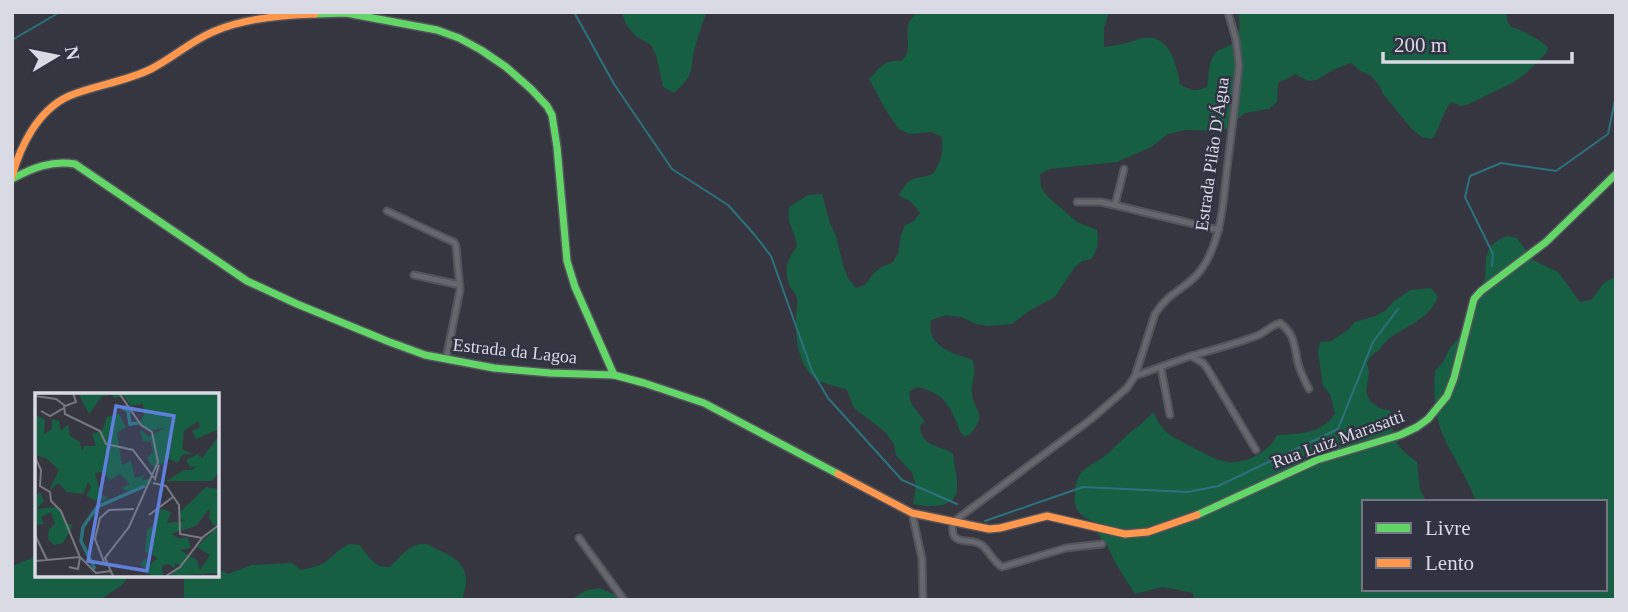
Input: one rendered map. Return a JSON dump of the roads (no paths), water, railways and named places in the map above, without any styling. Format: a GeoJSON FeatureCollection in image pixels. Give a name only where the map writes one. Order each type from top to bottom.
{"type":"FeatureCollection","features":[{"type":"Feature","properties":{"kind":"street","name":"Estrada Pilão D'Água"},"geometry":{"type":"LineString","coordinates":[[953,522],[1118,397],[1135,376],[1155,314],[1165,300],[1200,271],[1207,260],[1219,230],[1239,65],[1236,40],[1228,12]]}},
{"type":"Feature","properties":{"kind":"street"},"geometry":{"type":"LineString","coordinates":[[12,178],[26,138],[54,106],[67,97],[151,69],[214,32],[237,24],[289,15],[346,13],[437,30],[459,38],[506,67],[531,89],[552,115],[570,274],[614,375]]}},
{"type":"Feature","properties":{"kind":"street","name":"Estrada da Lagoa"},"geometry":{"type":"LineString","coordinates":[[12,178],[29,169],[55,162],[75,164],[223,265],[269,292],[425,355],[494,368],[614,375],[704,403],[912,513]]}},
{"type":"Feature","properties":{"kind":"street"},"geometry":{"type":"LineString","coordinates":[[1115,205],[1124,169]]}},
{"type":"Feature","properties":{"kind":"street","name":"Rua Luiz Marasatti"},"geometry":{"type":"LineString","coordinates":[[912,513],[989,530],[1046,516],[1125,534],[1148,532],[1199,514],[1317,460],[1417,427],[1429,419],[1447,396],[1474,299],[1480,291],[1545,242],[1616,174]]}},
{"type":"Feature","properties":{"kind":"street"},"geometry":{"type":"LineString","coordinates":[[1077,202],[1101,202],[1219,230]]}},
{"type":"Feature","properties":{"kind":"street"},"geometry":{"type":"LineString","coordinates":[[387,211],[454,242],[457,249],[459,298],[446,359]]}},
{"type":"Feature","properties":{"kind":"street"},"geometry":{"type":"LineString","coordinates":[[414,275],[460,285]]}},
{"type":"Feature","properties":{"kind":"street"},"geometry":{"type":"LineString","coordinates":[[1135,376],[1260,335],[1280,323],[1289,330],[1294,339],[1298,365],[1309,389]]}},
{"type":"Feature","properties":{"kind":"street"},"geometry":{"type":"LineString","coordinates":[[1191,356],[1208,368],[1256,450]]}},
{"type":"Feature","properties":{"kind":"street"},"geometry":{"type":"LineString","coordinates":[[1161,368],[1170,415]]}},
{"type":"Feature","properties":{"kind":"street"},"geometry":{"type":"LineString","coordinates":[[912,513],[922,559],[923,600]]}},
{"type":"Feature","properties":{"kind":"street"},"geometry":{"type":"LineString","coordinates":[[953,522],[952,530],[959,541],[983,546],[1002,567],[1066,548],[1102,544]]}},
{"type":"Feature","properties":{"kind":"street"},"geometry":{"type":"LineString","coordinates":[[579,538],[624,600]]}},
{"type":"Feature","properties":{"kind":"waterway"},"geometry":{"type":"LineString","coordinates":[[12,40],[60,12]]}},
{"type":"Feature","properties":{"kind":"waterway"},"geometry":{"type":"LineString","coordinates":[[574,12],[614,84],[672,169],[728,205],[771,256],[812,371],[828,398],[902,480],[957,504]]}},
{"type":"Feature","properties":{"kind":"waterway"},"geometry":{"type":"LineString","coordinates":[[1492,266],[1493,254],[1465,197],[1470,176],[1501,163],[1556,171],[1608,134],[1616,95]]}},
{"type":"Feature","properties":{"kind":"waterway"},"geometry":{"type":"LineString","coordinates":[[985,521],[1083,487],[1188,492],[1218,486],[1338,429],[1373,342],[1398,309]]}}]}
